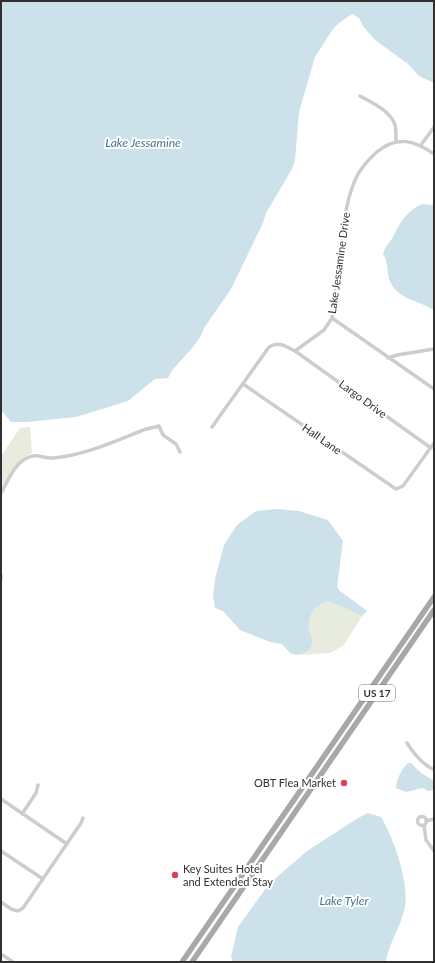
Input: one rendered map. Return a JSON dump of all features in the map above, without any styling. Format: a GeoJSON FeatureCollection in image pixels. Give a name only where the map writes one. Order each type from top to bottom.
{"type":"FeatureCollection","features":[{"type":"Feature","properties":{"kind":"main road","name":"US 17"},"geometry":{"type":"LineString","coordinates":[[182,962],[434,597]]}},
{"type":"Feature","properties":{"kind":"main road","name":"US 17"},"geometry":{"type":"LineString","coordinates":[[192,962],[434,610]]}},
{"type":"Feature","properties":{"kind":"main road"},"geometry":{"type":"LineString","coordinates":[[362,714],[361,706],[364,698]]}},
{"type":"Feature","properties":{"kind":"main road"},"geometry":{"type":"LineString","coordinates":[[320,776],[322,768],[321,760]]}},
{"type":"Feature","properties":{"kind":"main road"},"geometry":{"type":"LineString","coordinates":[[242,889],[241,881],[245,872]]}},
{"type":"Feature","properties":{"kind":"main road"},"geometry":{"type":"LineString","coordinates":[[229,908],[232,899],[231,891]]}},
{"type":"Feature","properties":{"kind":"street"},"geometry":{"type":"LineString","coordinates":[[360,96],[382,109],[390,116],[395,124],[396,142],[408,141],[421,145],[434,154]]}},
{"type":"Feature","properties":{"kind":"street"},"geometry":{"type":"LineString","coordinates":[[421,145],[434,127]]}},
{"type":"Feature","properties":{"kind":"street","name":"Lake Jessamine Drive"},"geometry":{"type":"LineString","coordinates":[[295,351],[324,330],[332,318],[346,208],[352,187],[359,173],[375,155],[383,148],[396,142]]}},
{"type":"Feature","properties":{"kind":"street"},"geometry":{"type":"LineString","coordinates":[[332,318],[434,389]]}},
{"type":"Feature","properties":{"kind":"street"},"geometry":{"type":"LineString","coordinates":[[212,427],[269,347],[275,344],[282,344],[295,351]]}},
{"type":"Feature","properties":{"kind":"street"},"geometry":{"type":"LineString","coordinates":[[388,358],[397,355],[434,349]]}},
{"type":"Feature","properties":{"kind":"street","name":"Largo Drive"},"geometry":{"type":"LineString","coordinates":[[295,351],[431,448]]}},
{"type":"Feature","properties":{"kind":"street","name":"Hall Lane"},"geometry":{"type":"LineString","coordinates":[[243,384],[393,488],[396,489],[403,486],[431,448]]}},
{"type":"Feature","properties":{"kind":"street"},"geometry":{"type":"LineString","coordinates":[[1,494],[23,459],[37,455],[53,458],[74,454],[109,444],[148,428],[159,426],[163,435],[176,444],[180,452]]}},
{"type":"Feature","properties":{"kind":"street"},"geometry":{"type":"LineString","coordinates":[[431,448],[434,443]]}},
{"type":"Feature","properties":{"kind":"street"},"geometry":{"type":"LineString","coordinates":[[407,743],[414,754],[428,767],[434,770]]}},
{"type":"Feature","properties":{"kind":"street"},"geometry":{"type":"LineString","coordinates":[[22,814],[36,793],[38,785]]}},
{"type":"Feature","properties":{"kind":"street"},"geometry":{"type":"LineString","coordinates":[[1,799],[67,844]]}},
{"type":"Feature","properties":{"kind":"street"},"geometry":{"type":"LineString","coordinates":[[424,825],[419,825],[418,820],[421,817],[425,818],[426,821]]}},
{"type":"Feature","properties":{"kind":"street"},"geometry":{"type":"LineString","coordinates":[[1,902],[11,909],[18,911],[23,908],[83,818]]}},
{"type":"Feature","properties":{"kind":"street"},"geometry":{"type":"LineString","coordinates":[[434,819],[426,821],[424,825],[426,840],[434,851]]}},
{"type":"Feature","properties":{"kind":"street"},"geometry":{"type":"LineString","coordinates":[[1,851],[43,879]]}},
{"type":"Feature","properties":{"kind":"street"},"geometry":{"type":"LineString","coordinates":[[1,954],[14,962]]}},
{"type":"Feature","properties":{"kind":"shaded area"},"geometry":{"type":"Polygon","coordinates":[[[30,427],[32,453],[17,464],[1,490],[1,456],[20,428],[30,427]]]}},
{"type":"Feature","properties":{"kind":"shaded area"},"geometry":{"type":"Polygon","coordinates":[[[326,601],[362,616],[344,645],[330,653],[302,655],[310,649],[311,646],[308,625],[311,613],[316,606],[326,601]]]}},
{"type":"Feature","properties":{"kind":"water","name":"Lake Jessamine"},"geometry":{"type":"Polygon","coordinates":[[[1,1],[434,1],[434,83],[419,76],[408,64],[375,40],[363,26],[359,18],[352,14],[339,23],[333,29],[315,57],[299,112],[295,160],[292,169],[266,213],[263,223],[231,289],[204,328],[199,339],[171,372],[168,378],[155,379],[128,401],[76,417],[27,422],[11,422],[1,410],[1,1]]]}},
{"type":"Feature","properties":{"kind":"water"},"geometry":{"type":"Polygon","coordinates":[[[422,204],[434,205],[434,309],[402,295],[392,286],[389,279],[387,263],[383,254],[404,218],[412,210],[422,204]]]}},
{"type":"Feature","properties":{"kind":"water"},"geometry":{"type":"Polygon","coordinates":[[[278,509],[299,511],[328,520],[343,541],[337,587],[340,591],[367,611],[362,616],[327,601],[315,608],[309,621],[312,640],[311,648],[306,653],[302,654],[290,653],[282,644],[270,642],[240,630],[223,611],[215,608],[213,595],[215,579],[224,545],[237,525],[256,511],[278,509]]]}},
{"type":"Feature","properties":{"kind":"water"},"geometry":{"type":"Polygon","coordinates":[[[408,763],[411,763],[420,772],[434,781],[434,790],[428,791],[423,788],[406,792],[396,788],[400,774],[408,763]]]}},
{"type":"Feature","properties":{"kind":"water","name":"Lake Tyler"},"geometry":{"type":"Polygon","coordinates":[[[368,813],[381,817],[386,826],[403,873],[405,885],[406,897],[404,912],[385,962],[233,962],[231,957],[238,927],[269,884],[307,851],[368,813]]]}},
{"type":"Feature","properties":{"kind":"place","name":"OBT Flea Market"},"geometry":{"type":"Point","coordinates":[344,783]}},
{"type":"Feature","properties":{"kind":"place","name":"Key Suites Hotel and Extended Stay"},"geometry":{"type":"Point","coordinates":[175,875]}}]}
